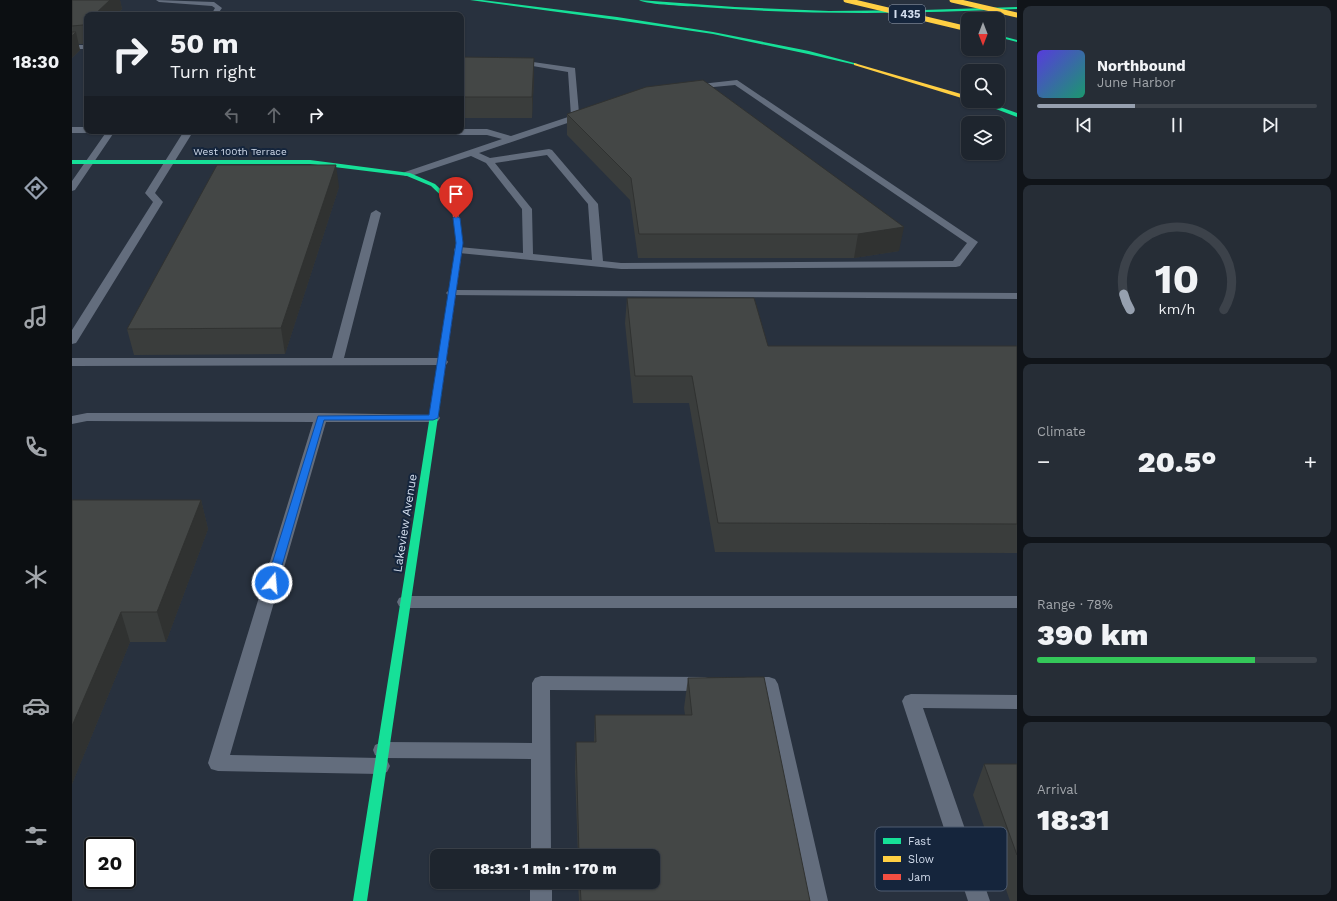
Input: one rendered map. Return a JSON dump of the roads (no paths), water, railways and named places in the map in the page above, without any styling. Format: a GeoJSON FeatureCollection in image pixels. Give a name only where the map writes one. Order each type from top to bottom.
{"type":"FeatureCollection","features":[{"type":"Feature","properties":{"kind":"main road"},"geometry":{"type":"LineString","coordinates":[[472,0],[640,21],[729,35],[834,59],[926,84],[961,96]]}},
{"type":"Feature","properties":{"kind":"main road"},"geometry":{"type":"LineString","coordinates":[[641,0],[728,9],[823,13],[929,13],[1017,8]]}},
{"type":"Feature","properties":{"kind":"main road","name":"I 435"},"geometry":{"type":"LineString","coordinates":[[846,0],[961,27]]}},
{"type":"Feature","properties":{"kind":"main road"},"geometry":{"type":"LineString","coordinates":[[952,0],[1017,15]]}},
{"type":"Feature","properties":{"kind":"main road"},"geometry":{"type":"LineString","coordinates":[[1005,38],[1017,41]]}},
{"type":"Feature","properties":{"kind":"main road"},"geometry":{"type":"LineString","coordinates":[[998,108],[1017,115]]}},
{"type":"Feature","properties":{"kind":"main road","name":"West 100th Terrace"},"geometry":{"type":"LineString","coordinates":[[72,162],[310,162],[408,174]]}},
{"type":"Feature","properties":{"kind":"main road","name":"Lakeview Avenue"},"geometry":{"type":"LineString","coordinates":[[360,901],[460,243],[455,206],[433,185],[408,174]]}},
{"type":"Feature","properties":{"kind":"lane"},"geometry":{"type":"LineString","coordinates":[[159,0],[214,4],[219,8],[216,12]]}},
{"type":"Feature","properties":{"kind":"lane"},"geometry":{"type":"LineString","coordinates":[[72,47],[84,47]]}},
{"type":"Feature","properties":{"kind":"lane"},"geometry":{"type":"LineString","coordinates":[[510,60],[572,70],[575,117]]}},
{"type":"Feature","properties":{"kind":"lane"},"geometry":{"type":"LineString","coordinates":[[459,250],[621,266],[956,264],[973,242],[737,82],[684,88]]}},
{"type":"Feature","properties":{"kind":"lane"},"geometry":{"type":"LineString","coordinates":[[408,174],[597,110]]}},
{"type":"Feature","properties":{"kind":"lane"},"geometry":{"type":"LineString","coordinates":[[464,132],[487,132],[511,139]]}},
{"type":"Feature","properties":{"kind":"lane"},"geometry":{"type":"LineString","coordinates":[[72,188],[109,134]]}},
{"type":"Feature","properties":{"kind":"lane"},"geometry":{"type":"LineString","coordinates":[[72,340],[158,202],[150,193],[186,134]]}},
{"type":"Feature","properties":{"kind":"lane"},"geometry":{"type":"LineString","coordinates":[[490,161],[549,152],[594,204],[598,264]]}},
{"type":"Feature","properties":{"kind":"lane"},"geometry":{"type":"LineString","coordinates":[[472,153],[490,161],[527,208],[528,257]]}},
{"type":"Feature","properties":{"kind":"lane"},"geometry":{"type":"LineString","coordinates":[[337,362],[376,213]]}},
{"type":"Feature","properties":{"kind":"lane"},"geometry":{"type":"LineString","coordinates":[[452,293],[1017,296]]}},
{"type":"Feature","properties":{"kind":"lane"},"geometry":{"type":"LineString","coordinates":[[72,362],[442,362]]}},
{"type":"Feature","properties":{"kind":"lane"},"geometry":{"type":"LineString","coordinates":[[72,420],[87,417],[433,418]]}},
{"type":"Feature","properties":{"kind":"lane"},"geometry":{"type":"LineString","coordinates":[[321,417],[218,763],[541,751]]}},
{"type":"Feature","properties":{"kind":"lane"},"geometry":{"type":"LineString","coordinates":[[405,602],[1017,602]]}},
{"type":"Feature","properties":{"kind":"lane"},"geometry":{"type":"LineString","coordinates":[[541,849],[541,683],[769,684],[817,901]]}},
{"type":"Feature","properties":{"kind":"lane"},"geometry":{"type":"LineString","coordinates":[[954,827],[911,701],[1017,702]]}},
{"type":"Feature","properties":{"kind":"lane"},"geometry":{"type":"LineString","coordinates":[[541,889],[541,901]]}},
{"type":"Feature","properties":{"kind":"lane"},"geometry":{"type":"LineString","coordinates":[[976,891],[979,901]]}}]}
